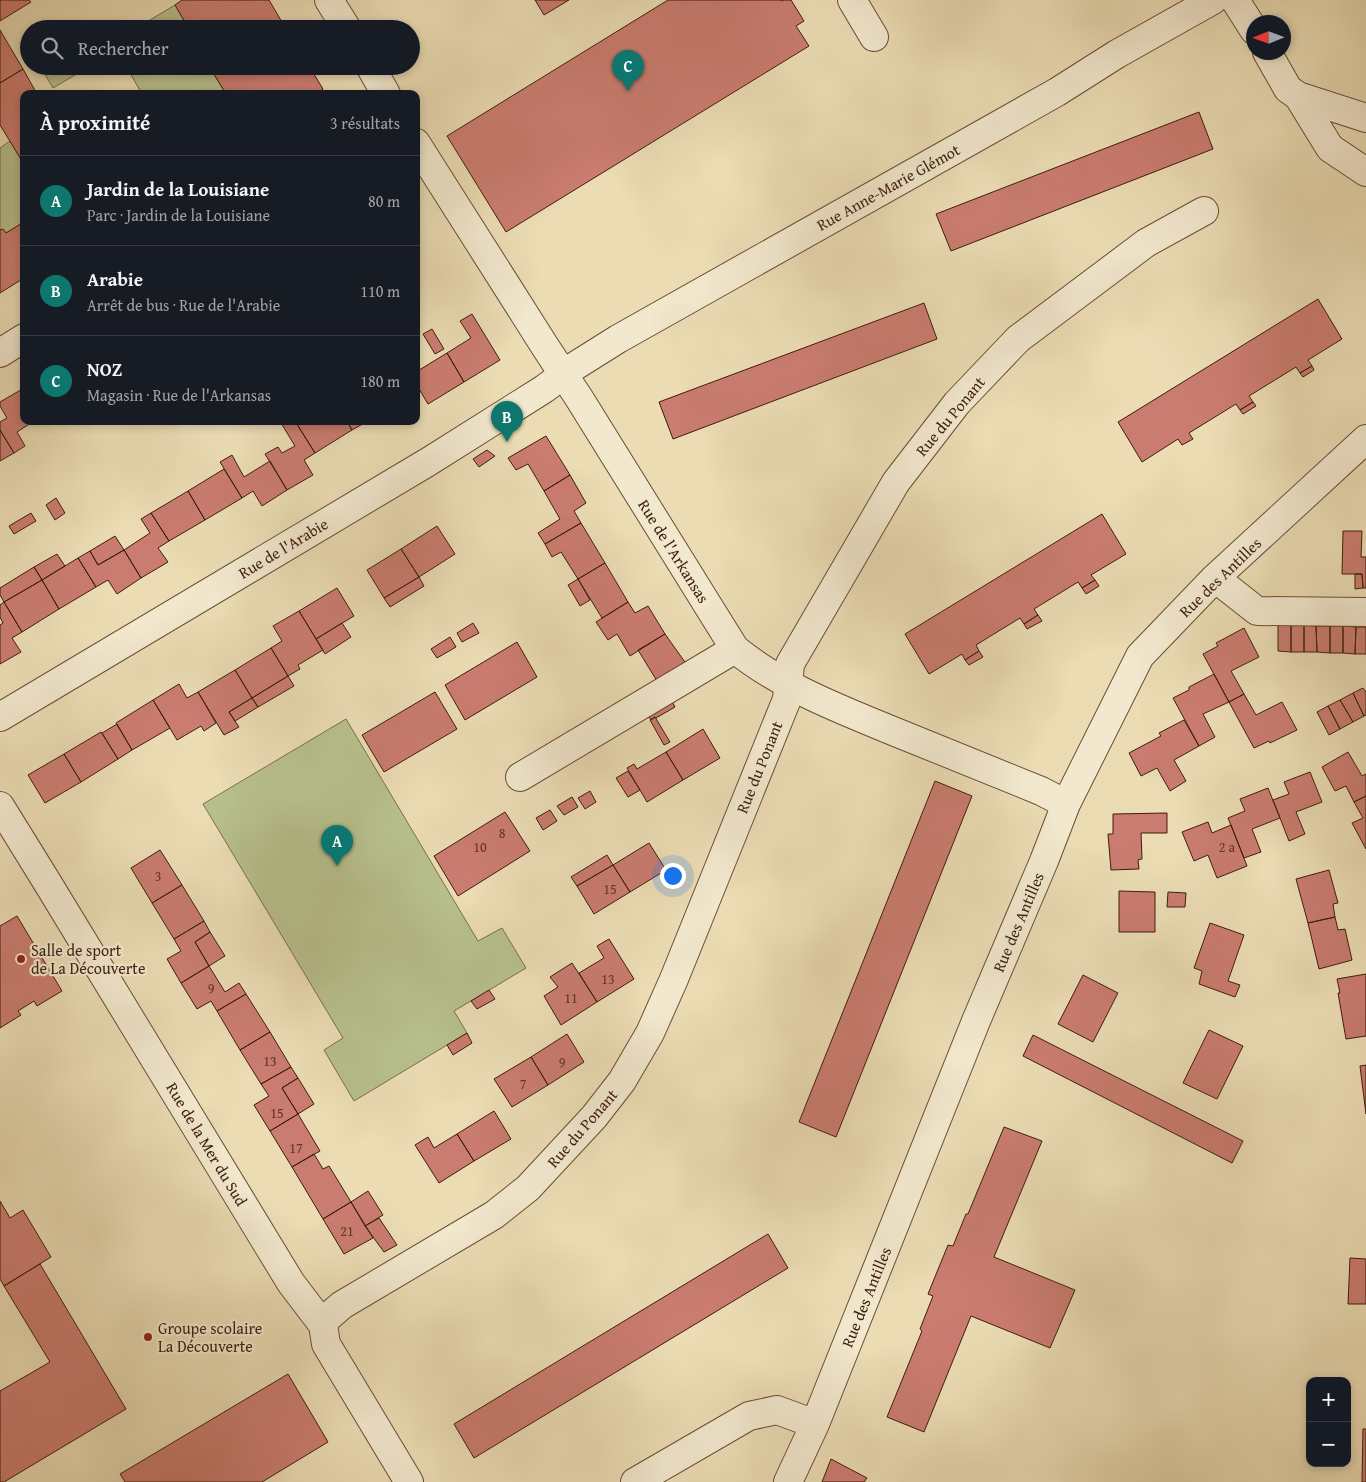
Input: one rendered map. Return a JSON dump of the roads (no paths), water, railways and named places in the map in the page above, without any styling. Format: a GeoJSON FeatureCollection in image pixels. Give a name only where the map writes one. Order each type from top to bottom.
{"type":"FeatureCollection","features":[{"type":"Feature","properties":{"kind":"street"},"geometry":{"type":"LineString","coordinates":[[329,0],[341,20]]}},
{"type":"Feature","properties":{"kind":"street"},"geometry":{"type":"LineString","coordinates":[[852,0],[874,37]]}},
{"type":"Feature","properties":{"kind":"street","name":"Rue Anne-Marie Glémot"},"geometry":{"type":"LineString","coordinates":[[563,374],[618,339],[1057,92],[1117,54],[1213,0]]}},
{"type":"Feature","properties":{"kind":"street"},"geometry":{"type":"LineString","coordinates":[[1235,0],[1246,17]]}},
{"type":"Feature","properties":{"kind":"street"},"geometry":{"type":"LineString","coordinates":[[1272,60],[1288,89],[1298,96],[1366,118]]}},
{"type":"Feature","properties":{"kind":"street"},"geometry":{"type":"LineString","coordinates":[[375,75],[384,90]]}},
{"type":"Feature","properties":{"kind":"street"},"geometry":{"type":"LineString","coordinates":[[1298,96],[1330,148],[1366,172]]}},
{"type":"Feature","properties":{"kind":"street","name":"Rue de l'Arkansas"},"geometry":{"type":"LineString","coordinates":[[420,149],[626,473],[735,649],[753,664],[788,685],[830,705],[1041,791],[1066,804]]}},
{"type":"Feature","properties":{"kind":"street","name":"Rue du Ponant"},"geometry":{"type":"LineString","coordinates":[[323,1325],[328,1317],[342,1305],[494,1215],[528,1188],[594,1117],[622,1081],[650,1033],[674,979],[786,699],[790,664],[896,482],[957,403],[1018,339],[1146,244],[1204,211]]}},
{"type":"Feature","properties":{"kind":"street"},"geometry":{"type":"LineString","coordinates":[[0,353],[20,340]]}},
{"type":"Feature","properties":{"kind":"street","name":"Rue de l'Arabie"},"geometry":{"type":"LineString","coordinates":[[0,717],[428,462],[544,389],[563,374]]}},
{"type":"Feature","properties":{"kind":"street","name":"Rue des Antilles"},"geometry":{"type":"LineString","coordinates":[[788,1482],[815,1424],[976,1021],[1044,861],[1066,804],[1140,656],[1216,578],[1366,439]]}},
{"type":"Feature","properties":{"kind":"street"},"geometry":{"type":"LineString","coordinates":[[1216,578],[1257,611],[1366,612]]}},
{"type":"Feature","properties":{"kind":"street"},"geometry":{"type":"LineString","coordinates":[[520,778],[735,649]]}},
{"type":"Feature","properties":{"kind":"street","name":"Rue de la Mer du Sud"},"geometry":{"type":"LineString","coordinates":[[0,806],[291,1283],[323,1325],[326,1344],[409,1482]]}},
{"type":"Feature","properties":{"kind":"street"},"geometry":{"type":"LineString","coordinates":[[635,1482],[749,1416],[777,1410],[815,1424]]}},
{"type":"Feature","properties":{"kind":"place","name":"NOZ"},"geometry":{"type":"Point","coordinates":[628,91]}},
{"type":"Feature","properties":{"kind":"place","name":"Arabie"},"geometry":{"type":"Point","coordinates":[507,442]}},
{"type":"Feature","properties":{"kind":"place","name":"Jardin de la Louisiane"},"geometry":{"type":"Point","coordinates":[337,866]}},
{"type":"Feature","properties":{"kind":"place","name":"Salle de sport de La Découverte"},"geometry":{"type":"Point","coordinates":[21,959]}},
{"type":"Feature","properties":{"kind":"place","name":"Groupe scolaire La Découverte"},"geometry":{"type":"Point","coordinates":[148,1337]}}]}
